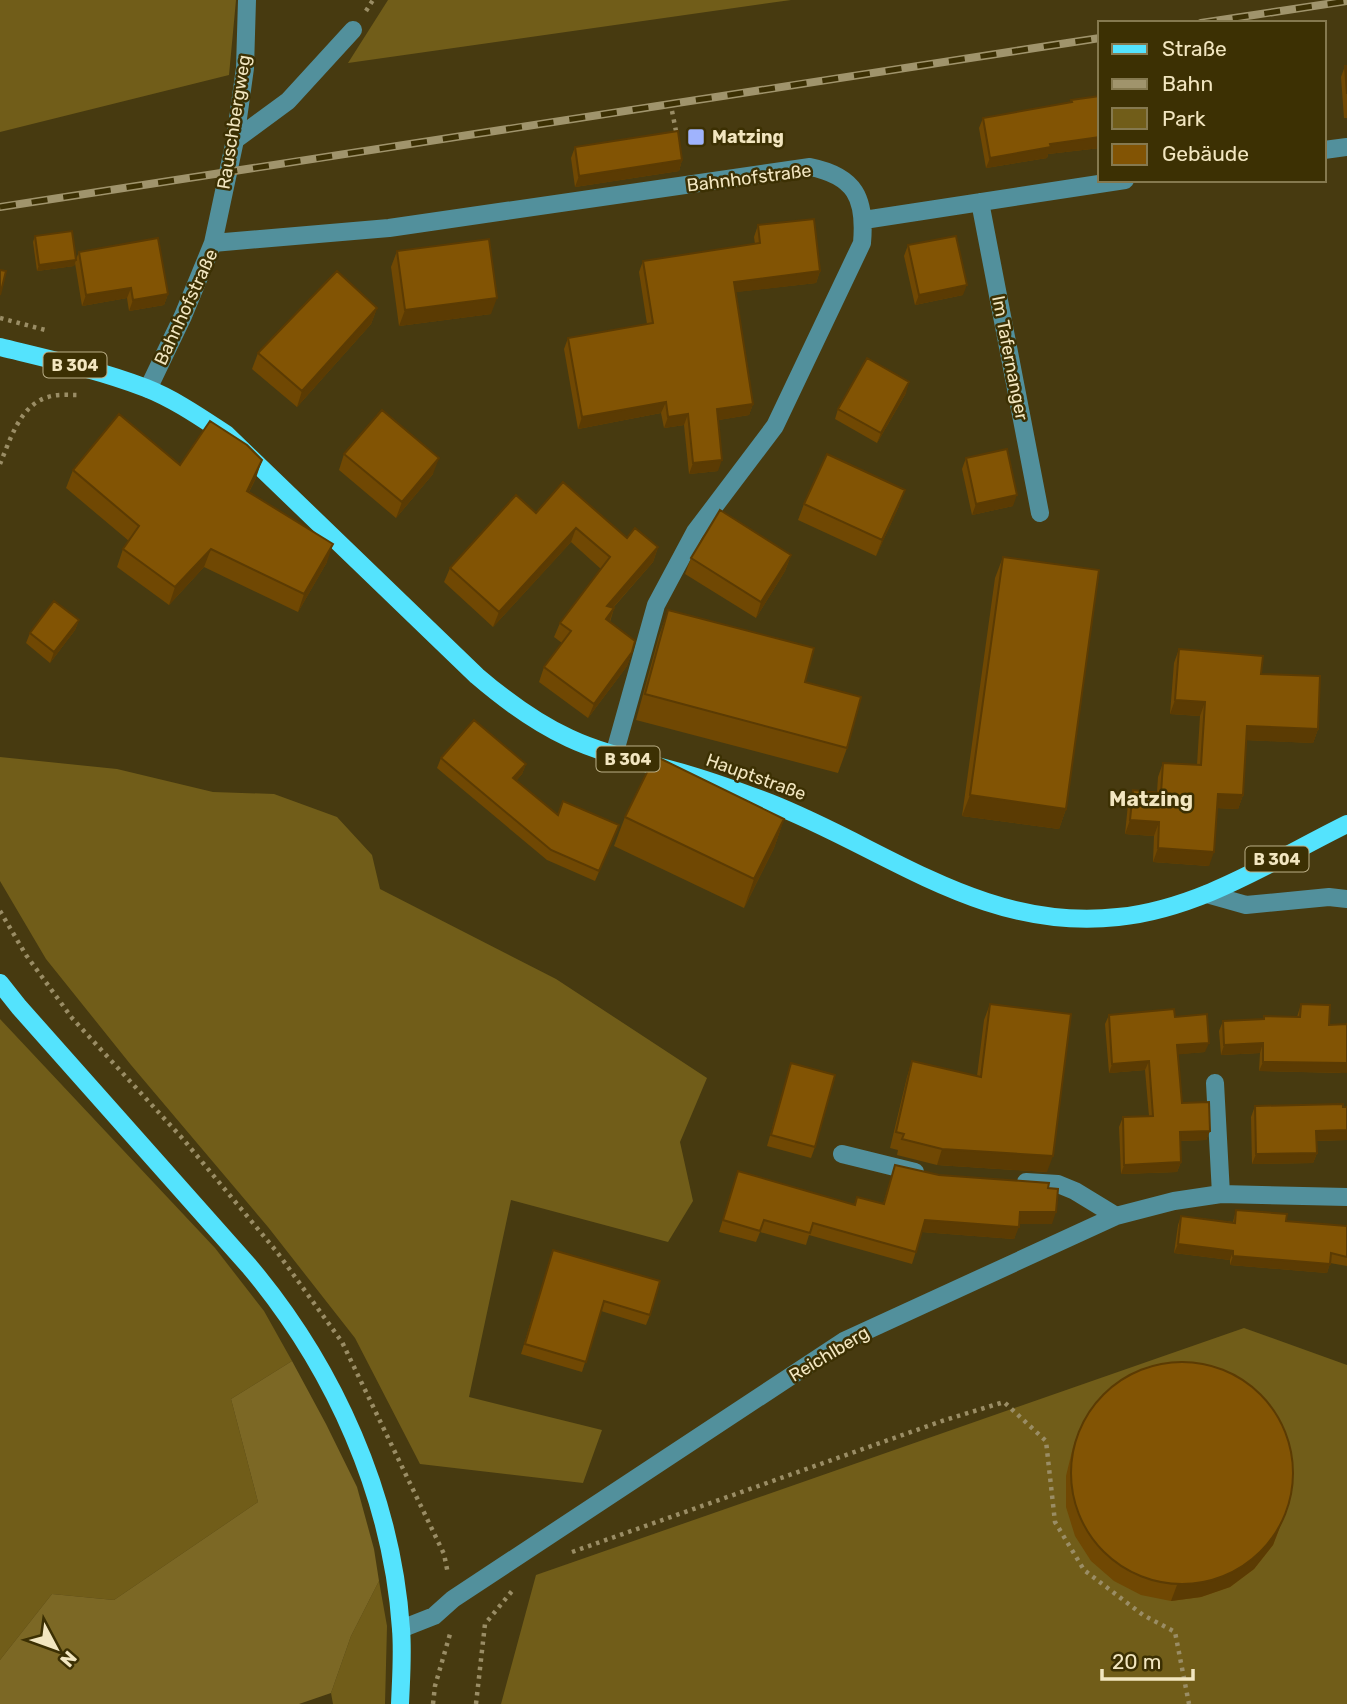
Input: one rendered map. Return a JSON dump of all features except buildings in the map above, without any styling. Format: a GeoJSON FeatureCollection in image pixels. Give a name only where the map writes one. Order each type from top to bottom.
{"type":"FeatureCollection","features":[{"type":"Feature","properties":{"kind":"main road","name":"Hauptstraße"},"geometry":{"type":"LineString","coordinates":[[0,347],[86,368],[148,389],[194,413],[226,434],[477,676],[508,702],[541,724],[614,755],[690,775],[809,818],[973,899],[1004,908],[1069,918],[1117,918],[1152,912],[1207,894],[1347,824]]}},
{"type":"Feature","properties":{"kind":"main road"},"geometry":{"type":"LineString","coordinates":[[0,983],[249,1266],[281,1304],[313,1353],[367,1470],[383,1525],[401,1629],[400,1704]]}},
{"type":"Feature","properties":{"kind":"street","name":"Rauschbergweg"},"geometry":{"type":"LineString","coordinates":[[213,243],[235,140],[245,68],[247,0]]}},
{"type":"Feature","properties":{"kind":"street"},"geometry":{"type":"LineString","coordinates":[[235,140],[288,101],[354,30]]}},
{"type":"Feature","properties":{"kind":"street"},"geometry":{"type":"LineString","coordinates":[[1326,150],[1347,147]]}},
{"type":"Feature","properties":{"kind":"street","name":"Bahnhofstraße"},"geometry":{"type":"LineString","coordinates":[[148,389],[183,316],[213,243],[389,228],[810,167],[830,171],[848,183],[859,198],[864,220]]}},
{"type":"Feature","properties":{"kind":"street"},"geometry":{"type":"LineString","coordinates":[[614,755],[656,605],[695,532],[775,426],[862,243],[864,220],[1112,182]]}},
{"type":"Feature","properties":{"kind":"street","name":"Im Tafernanger"},"geometry":{"type":"LineString","coordinates":[[980,202],[1040,513]]}},
{"type":"Feature","properties":{"kind":"street"},"geometry":{"type":"LineString","coordinates":[[1207,894],[1245,905],[1329,897],[1347,899]]}},
{"type":"Feature","properties":{"kind":"street"},"geometry":{"type":"LineString","coordinates":[[1215,1083],[1221,1194]]}},
{"type":"Feature","properties":{"kind":"street"},"geometry":{"type":"LineString","coordinates":[[842,1154],[935,1176]]}},
{"type":"Feature","properties":{"kind":"street"},"geometry":{"type":"LineString","coordinates":[[1003,1181],[1058,1184],[1116,1216]]}},
{"type":"Feature","properties":{"kind":"street","name":"Reichlberg"},"geometry":{"type":"LineString","coordinates":[[401,1629],[434,1616],[453,1599],[844,1341],[1116,1216],[1174,1201],[1221,1194],[1347,1197]]}},
{"type":"Feature","properties":{"kind":"path"},"geometry":{"type":"LineString","coordinates":[[672,111],[677,141]]}},
{"type":"Feature","properties":{"kind":"path"},"geometry":{"type":"LineString","coordinates":[[0,464],[19,421],[38,402],[49,396],[77,395],[86,368]]}},
{"type":"Feature","properties":{"kind":"path"},"geometry":{"type":"LineString","coordinates":[[569,1554],[581,1547],[1004,1402],[1046,1441],[1055,1521],[1084,1570],[1143,1615],[1175,1632],[1189,1704]]}},
{"type":"Feature","properties":{"kind":"path"},"geometry":{"type":"LineString","coordinates":[[476,1704],[485,1624],[513,1590]]}},
{"type":"Feature","properties":{"kind":"green space"},"geometry":{"type":"Polygon","coordinates":[[[0,0],[236,0],[229,75],[0,132],[0,0]]]}},
{"type":"Feature","properties":{"kind":"green space"},"geometry":{"type":"Polygon","coordinates":[[[388,0],[791,0],[348,63],[388,0]]]}},
{"type":"Feature","properties":{"kind":"green space"},"geometry":{"type":"Polygon","coordinates":[[[0,757],[117,769],[213,792],[274,794],[337,817],[372,855],[380,889],[556,979],[707,1078],[680,1142],[693,1201],[668,1242],[511,1200],[469,1397],[602,1430],[583,1483],[420,1464],[355,1338],[268,1227],[131,1065],[46,959],[0,881],[0,757]]]}},
{"type":"Feature","properties":{"kind":"green space"},"geometry":{"type":"Polygon","coordinates":[[[0,1019],[215,1248],[264,1311],[292,1361],[231,1399],[258,1502],[114,1600],[52,1594],[0,1660],[0,1019]]]}},
{"type":"Feature","properties":{"kind":"green space"},"geometry":{"type":"Polygon","coordinates":[[[1244,1328],[1347,1365],[1347,1704],[501,1704],[536,1575],[1244,1328]]]}},
{"type":"Feature","properties":{"kind":"green space"},"geometry":{"type":"Polygon","coordinates":[[[379,1581],[387,1626],[385,1704],[333,1704],[331,1693],[351,1636],[379,1581]]]}},
{"type":"Feature","properties":{"kind":"shaded area"},"geometry":{"type":"Polygon","coordinates":[[[292,1361],[357,1487],[374,1549],[379,1581],[351,1636],[331,1693],[299,1704],[0,1704],[0,1660],[52,1594],[114,1600],[258,1502],[231,1399],[292,1361]]]}},
{"type":"Feature","properties":{"kind":"railway"},"geometry":{"type":"LineString","coordinates":[[1214,21],[1347,1]]}},
{"type":"Feature","properties":{"kind":"railway"},"geometry":{"type":"LineString","coordinates":[[0,207],[1098,38]]}},
{"type":"Feature","properties":{"kind":"place","name":"Matzing"},"geometry":{"type":"Point","coordinates":[696,137]}},
{"type":"Feature","properties":{"kind":"district","name":"Matzing"},"geometry":{"type":"Point","coordinates":[1151,799]}}]}
